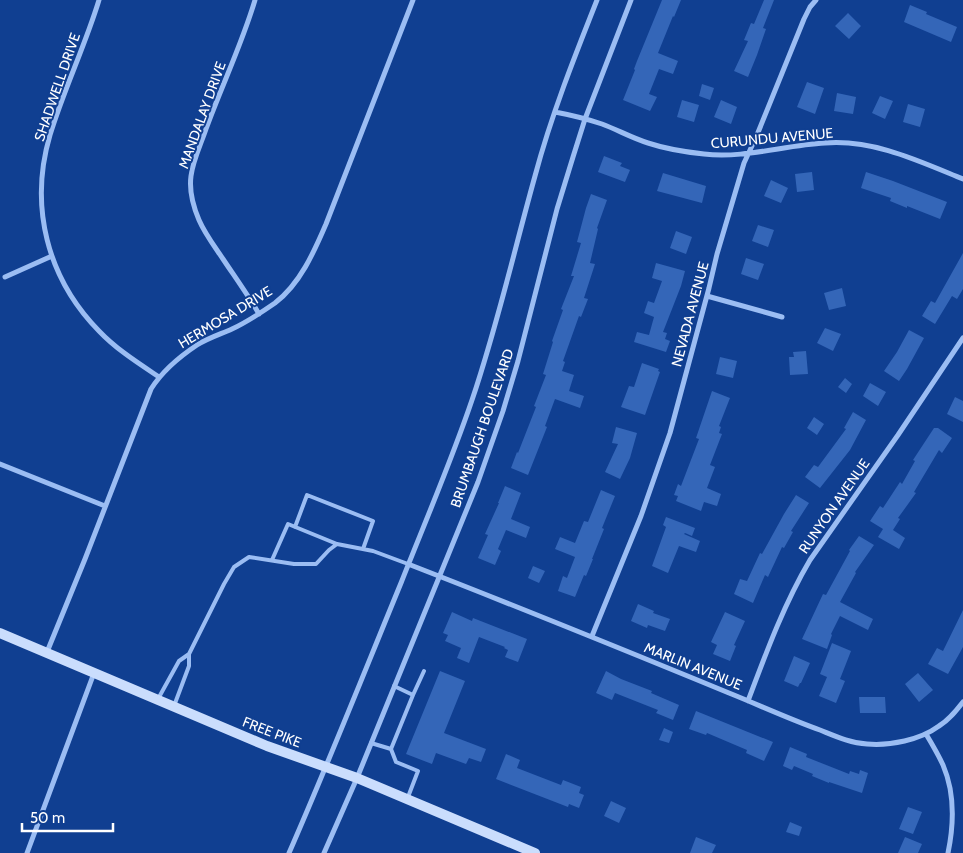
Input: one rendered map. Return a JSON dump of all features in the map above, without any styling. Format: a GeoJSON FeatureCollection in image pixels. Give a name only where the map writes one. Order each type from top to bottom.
{"type":"FeatureCollection","features":[{"type":"Feature","properties":{"kind":"main road","name":"FREE PIKE"},"geometry":{"type":"LineString","coordinates":[[0,633],[267,746],[357,778],[535,853]]}},
{"type":"Feature","properties":{"kind":"street","name":"SHADWELL DRIVE"},"geometry":{"type":"LineString","coordinates":[[100,0],[49,137],[44,162],[41,196],[45,235],[59,274],[83,314],[130,358],[159,377]]}},
{"type":"Feature","properties":{"kind":"street","name":"MANDALAY DRIVE"},"geometry":{"type":"LineString","coordinates":[[256,0],[193,165],[190,190],[200,223],[259,314]]}},
{"type":"Feature","properties":{"kind":"street","name":"HERMOSA DRIVE"},"geometry":{"type":"LineString","coordinates":[[47,652],[151,389],[171,364],[198,344],[259,314],[276,302],[300,275],[315,250],[413,0]]}},
{"type":"Feature","properties":{"kind":"street","name":"BRUMBAUGH BOULEVARD"},"geometry":{"type":"LineString","coordinates":[[290,853],[447,469],[494,332],[535,176],[555,112],[568,73],[597,0]]}},
{"type":"Feature","properties":{"kind":"street","name":"BRUMBAUGH BOULEVARD"},"geometry":{"type":"LineString","coordinates":[[324,853],[357,778],[478,482],[518,361],[557,209],[585,119],[631,0]]}},
{"type":"Feature","properties":{"kind":"street","name":"NEVADA AVENUE"},"geometry":{"type":"LineString","coordinates":[[592,636],[641,516],[670,433],[717,254],[739,179],[804,19],[816,0]]}},
{"type":"Feature","properties":{"kind":"street","name":"CURUNDU AVENUE"},"geometry":{"type":"LineString","coordinates":[[555,112],[603,124],[648,143],[682,152],[729,155],[826,142],[846,143],[899,153],[963,178]]}},
{"type":"Feature","properties":{"kind":"street"},"geometry":{"type":"LineString","coordinates":[[5,277],[52,256]]}},
{"type":"Feature","properties":{"kind":"street"},"geometry":{"type":"LineString","coordinates":[[707,296],[782,317]]}},
{"type":"Feature","properties":{"kind":"street","name":"RUNYON AVENUE"},"geometry":{"type":"LineString","coordinates":[[748,701],[775,631],[799,578],[963,338]]}},
{"type":"Feature","properties":{"kind":"street"},"geometry":{"type":"LineString","coordinates":[[0,464],[105,506]]}},
{"type":"Feature","properties":{"kind":"street","name":"MARLIN AVENUE"},"geometry":{"type":"LineString","coordinates":[[408,564],[592,636],[846,740],[866,744],[884,744],[899,742],[926,734],[949,718],[963,702]]}},
{"type":"Feature","properties":{"kind":"street"},"geometry":{"type":"LineString","coordinates":[[26,853],[94,672]]}},
{"type":"Feature","properties":{"kind":"street"},"geometry":{"type":"LineString","coordinates":[[926,734],[943,765],[951,797],[954,820],[948,853]]}},
{"type":"Feature","properties":{"kind":"lane"},"geometry":{"type":"LineString","coordinates":[[295,527],[307,495],[373,521],[364,549]]}},
{"type":"Feature","properties":{"kind":"lane"},"geometry":{"type":"LineString","coordinates":[[272,560],[288,524],[337,544],[373,550],[408,564]]}},
{"type":"Feature","properties":{"kind":"lane"},"geometry":{"type":"LineString","coordinates":[[174,706],[189,666],[189,654],[234,567],[249,557],[294,564],[316,564],[337,544]]}},
{"type":"Feature","properties":{"kind":"lane"},"geometry":{"type":"LineString","coordinates":[[158,699],[179,661],[189,654]]}},
{"type":"Feature","properties":{"kind":"lane"},"geometry":{"type":"LineString","coordinates":[[407,800],[418,771],[396,762],[391,749],[424,671]]}},
{"type":"Feature","properties":{"kind":"lane"},"geometry":{"type":"LineString","coordinates":[[394,686],[413,695]]}},
{"type":"Feature","properties":{"kind":"lane"},"geometry":{"type":"LineString","coordinates":[[371,743],[391,749]]}},
{"type":"Feature","properties":{"kind":"building"},"geometry":{"type":"Polygon","coordinates":[[[662,0],[681,0],[658,53],[678,61],[673,74],[659,69],[649,94],[657,97],[650,111],[623,100],[662,0]]]}},
{"type":"Feature","properties":{"kind":"building"},"geometry":{"type":"Polygon","coordinates":[[[764,0],[774,0],[763,28],[766,29],[748,77],[734,71],[748,41],[744,40],[751,23],[754,24],[764,0]]]}},
{"type":"Feature","properties":{"kind":"building"},"geometry":{"type":"Polygon","coordinates":[[[910,5],[957,27],[951,42],[904,22],[910,5]]]}},
{"type":"Feature","properties":{"kind":"building"},"geometry":{"type":"Polygon","coordinates":[[[848,13],[861,26],[849,39],[835,26],[848,13]]]}},
{"type":"Feature","properties":{"kind":"building"},"geometry":{"type":"Polygon","coordinates":[[[807,82],[824,88],[815,114],[797,107],[807,82]]]}},
{"type":"Feature","properties":{"kind":"building"},"geometry":{"type":"Polygon","coordinates":[[[702,84],[714,88],[710,100],[699,96],[702,84]]]}},
{"type":"Feature","properties":{"kind":"building"},"geometry":{"type":"Polygon","coordinates":[[[837,93],[856,97],[853,114],[834,111],[837,93]]]}},
{"type":"Feature","properties":{"kind":"building"},"geometry":{"type":"Polygon","coordinates":[[[880,96],[893,101],[885,119],[872,113],[880,96]]]}},
{"type":"Feature","properties":{"kind":"building"},"geometry":{"type":"Polygon","coordinates":[[[682,100],[699,105],[694,122],[677,117],[682,100]]]}},
{"type":"Feature","properties":{"kind":"building"},"geometry":{"type":"Polygon","coordinates":[[[721,100],[737,107],[731,124],[714,117],[721,100]]]}},
{"type":"Feature","properties":{"kind":"building"},"geometry":{"type":"Polygon","coordinates":[[[908,104],[925,109],[920,127],[903,122],[908,104]]]}},
{"type":"Feature","properties":{"kind":"building"},"geometry":{"type":"Polygon","coordinates":[[[604,156],[622,163],[620,166],[630,170],[625,182],[598,172],[604,156]]]}},
{"type":"Feature","properties":{"kind":"building"},"geometry":{"type":"Polygon","coordinates":[[[812,172],[814,190],[797,192],[795,174],[812,172]]]}},
{"type":"Feature","properties":{"kind":"building"},"geometry":{"type":"Polygon","coordinates":[[[866,172],[947,202],[940,219],[907,206],[907,208],[890,201],[891,198],[861,188],[866,172]]]}},
{"type":"Feature","properties":{"kind":"building"},"geometry":{"type":"Polygon","coordinates":[[[663,173],[706,186],[702,203],[657,191],[663,173]]]}},
{"type":"Feature","properties":{"kind":"building"},"geometry":{"type":"Polygon","coordinates":[[[771,180],[788,188],[781,203],[764,196],[771,180]]]}},
{"type":"Feature","properties":{"kind":"building"},"geometry":{"type":"Polygon","coordinates":[[[591,194],[607,200],[597,228],[590,263],[595,264],[584,298],[588,299],[581,317],[579,316],[563,361],[565,362],[562,371],[574,375],[569,391],[584,396],[580,408],[555,399],[545,426],[547,427],[528,475],[511,468],[536,407],[534,406],[546,375],[543,374],[563,310],[561,309],[574,276],[571,276],[581,243],[577,242],[591,194]]]}},
{"type":"Feature","properties":{"kind":"building"},"geometry":{"type":"Polygon","coordinates":[[[758,225],[774,230],[768,247],[752,241],[758,225]]]}},
{"type":"Feature","properties":{"kind":"building"},"geometry":{"type":"Polygon","coordinates":[[[676,231],[692,237],[686,254],[670,248],[676,231]]]}},
{"type":"Feature","properties":{"kind":"building"},"geometry":{"type":"Polygon","coordinates":[[[963,253],[963,289],[957,299],[952,296],[935,324],[922,316],[931,301],[935,303],[963,253]]]}},
{"type":"Feature","properties":{"kind":"building"},"geometry":{"type":"Polygon","coordinates":[[[746,258],[764,264],[758,280],[741,274],[746,258]]]}},
{"type":"Feature","properties":{"kind":"building"},"geometry":{"type":"Polygon","coordinates":[[[656,263],[685,271],[663,332],[667,333],[665,339],[670,341],[666,352],[634,342],[637,332],[649,335],[654,317],[644,313],[648,301],[654,303],[662,281],[652,278],[656,263]]]}},
{"type":"Feature","properties":{"kind":"building"},"geometry":{"type":"Polygon","coordinates":[[[842,288],[846,306],[829,310],[824,293],[842,288]]]}},
{"type":"Feature","properties":{"kind":"building"},"geometry":{"type":"Polygon","coordinates":[[[825,328],[841,334],[833,351],[817,343],[825,328]]]}},
{"type":"Feature","properties":{"kind":"building"},"geometry":{"type":"Polygon","coordinates":[[[909,330],[924,338],[899,381],[884,371],[909,330]]]}},
{"type":"Feature","properties":{"kind":"building"},"geometry":{"type":"Polygon","coordinates":[[[806,351],[808,374],[790,375],[789,357],[794,357],[793,352],[806,351]]]}},
{"type":"Feature","properties":{"kind":"building"},"geometry":{"type":"Polygon","coordinates":[[[720,357],[737,361],[733,378],[716,374],[720,357]]]}},
{"type":"Feature","properties":{"kind":"building"},"geometry":{"type":"Polygon","coordinates":[[[642,363],[659,369],[658,371],[660,372],[645,415],[621,407],[629,386],[634,387],[642,363]]]}},
{"type":"Feature","properties":{"kind":"building"},"geometry":{"type":"Polygon","coordinates":[[[845,378],[852,384],[846,393],[838,387],[845,378]]]}},
{"type":"Feature","properties":{"kind":"building"},"geometry":{"type":"Polygon","coordinates":[[[870,383],[886,392],[878,406],[863,396],[870,383]]]}},
{"type":"Feature","properties":{"kind":"building"},"geometry":{"type":"Polygon","coordinates":[[[712,391],[730,398],[719,426],[721,427],[719,433],[722,434],[710,465],[715,467],[707,488],[721,494],[717,506],[704,502],[701,511],[676,501],[678,496],[674,495],[678,484],[681,486],[699,439],[696,438],[712,391]]]}},
{"type":"Feature","properties":{"kind":"building"},"geometry":{"type":"Polygon","coordinates":[[[955,397],[963,401],[963,422],[947,414],[955,397]]]}},
{"type":"Feature","properties":{"kind":"building"},"geometry":{"type":"Polygon","coordinates":[[[853,412],[866,420],[850,450],[820,488],[805,477],[814,465],[818,467],[846,429],[844,428],[853,412]]]}},
{"type":"Feature","properties":{"kind":"building"},"geometry":{"type":"Polygon","coordinates":[[[814,417],[824,424],[817,435],[807,428],[814,417]]]}},
{"type":"Feature","properties":{"kind":"building"},"geometry":{"type":"Polygon","coordinates":[[[616,427],[637,433],[630,458],[620,479],[605,472],[618,444],[612,443],[616,427]]]}},
{"type":"Feature","properties":{"kind":"building"},"geometry":{"type":"Polygon","coordinates":[[[934,428],[938,428],[952,438],[942,453],[939,450],[914,492],[916,493],[898,518],[900,519],[893,530],[905,538],[899,549],[878,537],[883,529],[870,521],[880,506],[883,508],[900,482],[902,484],[915,461],[913,460],[934,428]]]}},
{"type":"Feature","properties":{"kind":"building"},"geometry":{"type":"Polygon","coordinates":[[[505,486],[521,493],[511,519],[530,527],[526,538],[506,530],[498,549],[501,551],[495,565],[478,558],[488,535],[485,534],[505,486]]]}},
{"type":"Feature","properties":{"kind":"building"},"geometry":{"type":"Polygon","coordinates":[[[601,490],[615,496],[602,528],[604,529],[593,559],[575,597],[558,591],[563,576],[567,578],[575,557],[555,549],[560,537],[575,543],[584,521],[588,522],[601,490]]]}},
{"type":"Feature","properties":{"kind":"building"},"geometry":{"type":"Polygon","coordinates":[[[796,495],[809,503],[791,531],[793,532],[784,548],[782,547],[768,577],[765,575],[753,603],[734,594],[740,579],[747,581],[760,553],[762,554],[796,495]]]}},
{"type":"Feature","properties":{"kind":"building"},"geometry":{"type":"Polygon","coordinates":[[[666,517],[695,528],[692,536],[684,534],[700,541],[696,552],[679,546],[668,573],[652,566],[666,527],[663,525],[666,517]]]}},
{"type":"Feature","properties":{"kind":"building"},"geometry":{"type":"Polygon","coordinates":[[[859,536],[874,545],[855,572],[840,602],[873,619],[868,630],[840,616],[831,634],[827,649],[802,639],[823,594],[826,595],[849,550],[859,536]]]}},
{"type":"Feature","properties":{"kind":"building"},"geometry":{"type":"Polygon","coordinates":[[[533,566],[545,571],[539,583],[528,578],[533,566]]]}},
{"type":"Feature","properties":{"kind":"building"},"geometry":{"type":"Polygon","coordinates":[[[638,604],[654,611],[653,613],[670,619],[665,631],[648,625],[647,628],[631,621],[638,604]]]}},
{"type":"Feature","properties":{"kind":"building"},"geometry":{"type":"Polygon","coordinates":[[[963,610],[963,647],[948,674],[928,664],[937,648],[943,651],[963,610]]]}},
{"type":"Feature","properties":{"kind":"building"},"geometry":{"type":"Polygon","coordinates":[[[452,612],[472,621],[473,618],[527,639],[518,662],[505,657],[508,650],[505,647],[479,637],[469,663],[457,658],[461,648],[445,641],[448,635],[443,633],[452,612]]]}},
{"type":"Feature","properties":{"kind":"building"},"geometry":{"type":"Polygon","coordinates":[[[725,612],[745,621],[734,645],[736,646],[730,661],[713,654],[717,645],[711,642],[725,612]]]}},
{"type":"Feature","properties":{"kind":"building"},"geometry":{"type":"Polygon","coordinates":[[[832,643],[851,651],[840,679],[845,681],[836,703],[819,696],[827,677],[820,674],[832,643]]]}},
{"type":"Feature","properties":{"kind":"building"},"geometry":{"type":"Polygon","coordinates":[[[794,656],[810,663],[798,687],[784,681],[794,656]]]}},
{"type":"Feature","properties":{"kind":"building"},"geometry":{"type":"Polygon","coordinates":[[[440,671],[465,681],[444,733],[486,749],[481,762],[469,758],[466,764],[436,753],[432,764],[406,754],[440,671]]]}},
{"type":"Feature","properties":{"kind":"building"},"geometry":{"type":"Polygon","coordinates":[[[606,671],[679,705],[673,720],[656,713],[658,710],[615,693],[612,700],[596,693],[606,671]]]}},
{"type":"Feature","properties":{"kind":"building"},"geometry":{"type":"Polygon","coordinates":[[[918,673],[933,690],[919,702],[905,684],[918,673]]]}},
{"type":"Feature","properties":{"kind":"building"},"geometry":{"type":"Polygon","coordinates":[[[859,697],[885,697],[886,713],[860,713],[859,697]]]}},
{"type":"Feature","properties":{"kind":"building"},"geometry":{"type":"Polygon","coordinates":[[[696,711],[773,742],[764,761],[746,753],[747,750],[707,733],[706,735],[689,729],[696,711]]]}},
{"type":"Feature","properties":{"kind":"building"},"geometry":{"type":"Polygon","coordinates":[[[664,728],[673,732],[669,743],[659,740],[664,728]]]}},
{"type":"Feature","properties":{"kind":"building"},"geometry":{"type":"Polygon","coordinates":[[[790,747],[807,754],[806,757],[849,774],[850,771],[859,774],[860,770],[868,773],[862,793],[829,783],[794,766],[792,770],[783,766],[790,747]]]}},
{"type":"Feature","properties":{"kind":"building"},"geometry":{"type":"Polygon","coordinates":[[[506,754],[520,760],[517,768],[561,785],[563,780],[581,787],[579,793],[584,795],[579,808],[569,804],[568,807],[496,779],[506,754]]]}},
{"type":"Feature","properties":{"kind":"building"},"geometry":{"type":"Polygon","coordinates":[[[611,801],[626,808],[619,823],[604,816],[611,801]]]}},
{"type":"Feature","properties":{"kind":"building"},"geometry":{"type":"Polygon","coordinates":[[[908,807],[922,812],[913,834],[899,829],[908,807]]]}},
{"type":"Feature","properties":{"kind":"building"},"geometry":{"type":"Polygon","coordinates":[[[790,822],[802,827],[799,836],[786,832],[790,822]]]}},
{"type":"Feature","properties":{"kind":"building"},"geometry":{"type":"Polygon","coordinates":[[[696,837],[716,845],[712,853],[690,853],[696,837]]]}},
{"type":"Feature","properties":{"kind":"building"},"geometry":{"type":"Polygon","coordinates":[[[905,837],[922,844],[918,853],[898,853],[905,837]]]}}]}
